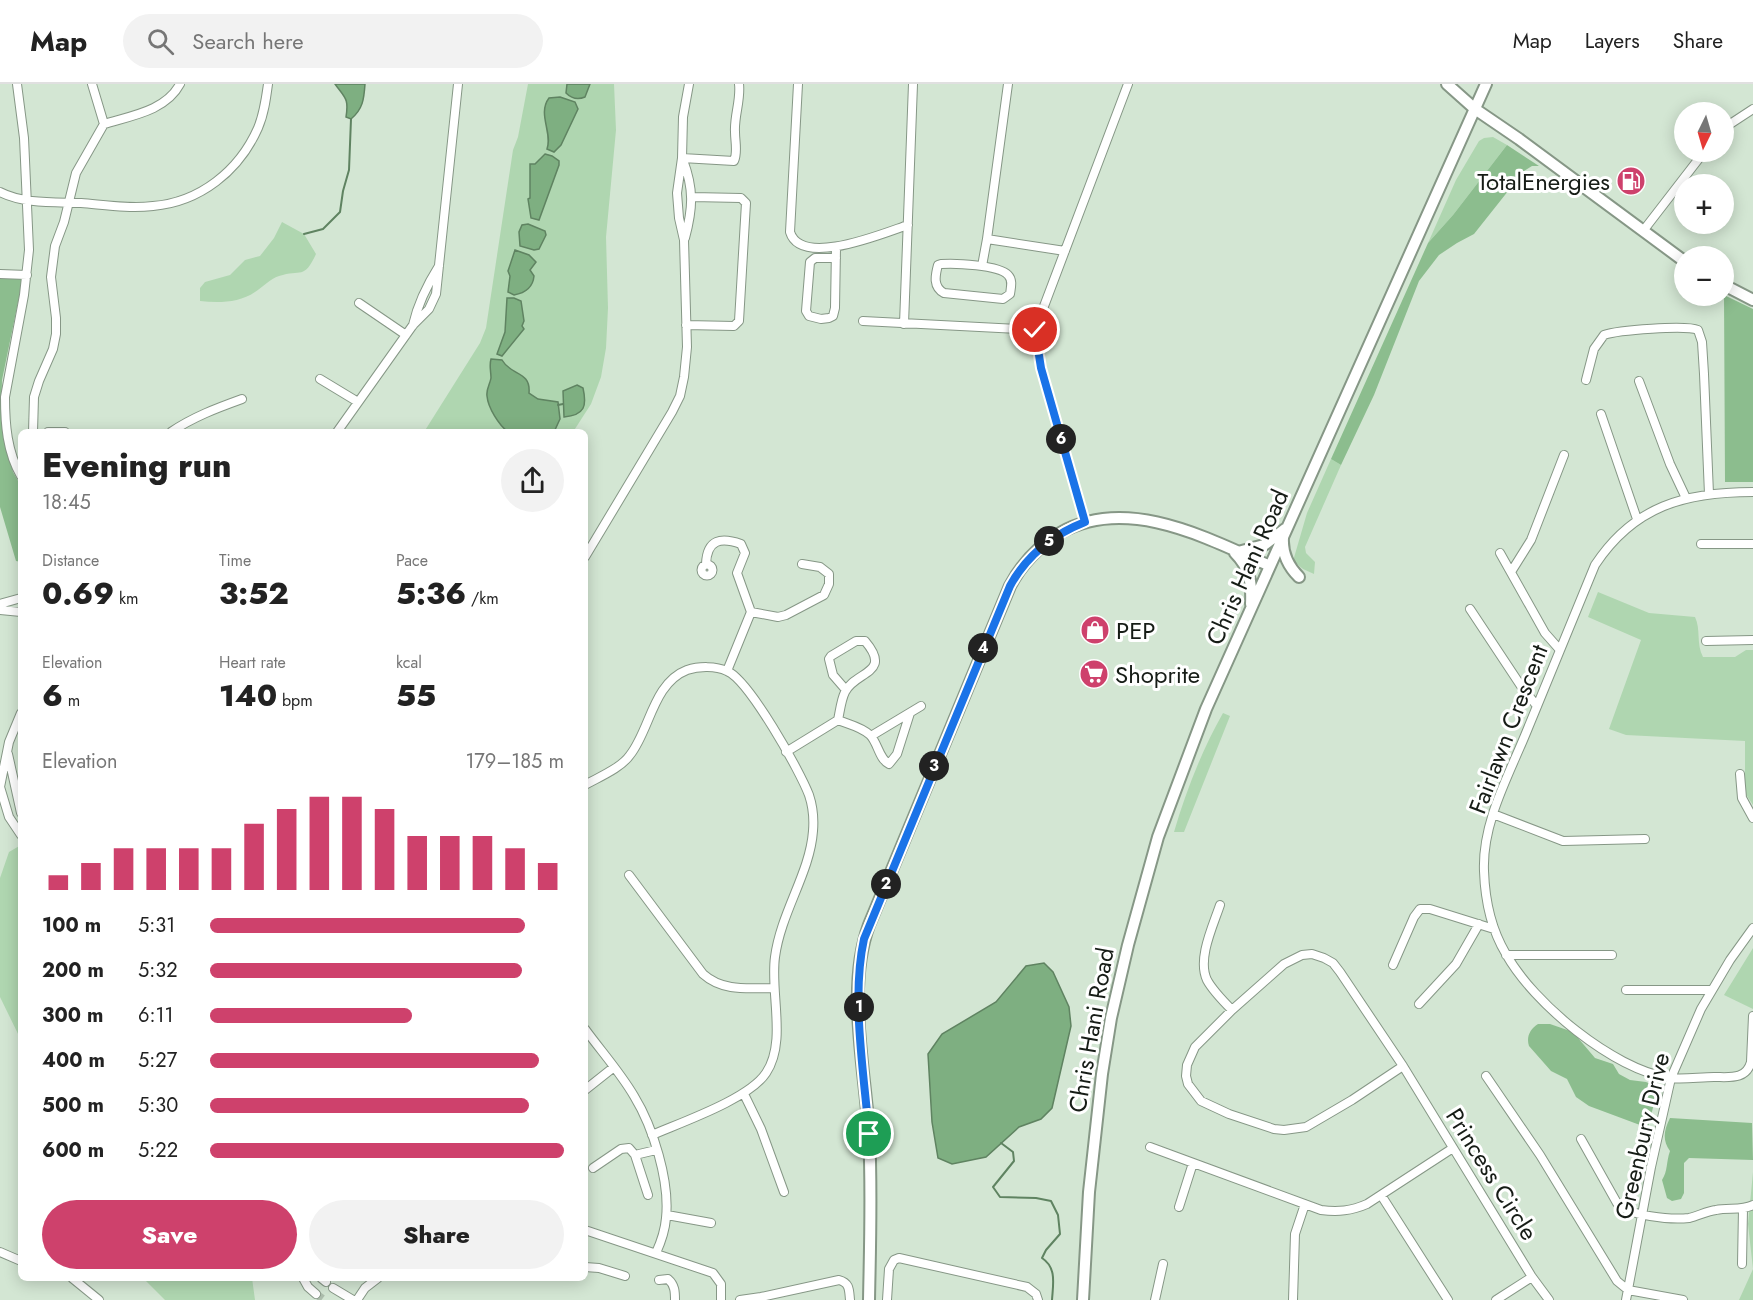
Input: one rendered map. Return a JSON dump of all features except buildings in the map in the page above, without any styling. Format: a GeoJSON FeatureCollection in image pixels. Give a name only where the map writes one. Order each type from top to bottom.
{"type":"FeatureCollection","features":[{"type":"Feature","properties":{"kind":"main road"},"geometry":{"type":"LineString","coordinates":[[1447,84],[1475,109],[1527,144],[1674,254]]}},
{"type":"Feature","properties":{"kind":"main road","name":"Chris Hani Road"},"geometry":{"type":"LineString","coordinates":[[1083,1300],[1096,1116],[1111,1018],[1148,870],[1174,792],[1206,709],[1486,84]]}},
{"type":"Feature","properties":{"kind":"main road"},"geometry":{"type":"LineString","coordinates":[[1734,290],[1753,300]]}},
{"type":"Feature","properties":{"kind":"main road"},"geometry":{"type":"LineString","coordinates":[[869,1300],[870,1163],[858,996],[859,964],[864,939],[1010,586],[1023,564],[1034,552],[1052,539],[1085,522],[1112,518],[1148,520],[1234,550],[1270,566]]}},
{"type":"Feature","properties":{"kind":"main road"},"geometry":{"type":"LineString","coordinates":[[1234,550],[1254,549],[1286,530]]}},
{"type":"Feature","properties":{"kind":"main road"},"geometry":{"type":"LineString","coordinates":[[1286,530],[1285,556],[1299,577]]}},
{"type":"Feature","properties":{"kind":"main road"},"geometry":{"type":"LineString","coordinates":[[1234,550],[1250,575],[1251,610]]}},
{"type":"Feature","properties":{"kind":"street"},"geometry":{"type":"LineString","coordinates":[[17,84],[24,138],[29,250],[27,275],[5,397],[9,446],[18,470]]}},
{"type":"Feature","properties":{"kind":"street"},"geometry":{"type":"LineString","coordinates":[[92,84],[104,124]]}},
{"type":"Feature","properties":{"kind":"street"},"geometry":{"type":"LineString","coordinates":[[33,429],[34,397],[53,349],[56,334],[51,277],[52,258],[76,173],[104,124],[134,116],[161,104],[171,97],[180,84]]}},
{"type":"Feature","properties":{"kind":"street"},"geometry":{"type":"LineString","coordinates":[[0,192],[7,196],[27,200],[134,208],[152,207],[184,200],[225,175],[240,159],[261,118],[268,84]]}},
{"type":"Feature","properties":{"kind":"street"},"geometry":{"type":"LineString","coordinates":[[339,429],[406,334],[429,309],[437,288],[458,84]]}},
{"type":"Feature","properties":{"kind":"street"},"geometry":{"type":"LineString","coordinates":[[588,552],[680,396],[684,377],[686,326],[684,240],[677,187],[682,158],[683,117],[689,84]]}},
{"type":"Feature","properties":{"kind":"street"},"geometry":{"type":"LineString","coordinates":[[682,158],[734,161],[739,84]]}},
{"type":"Feature","properties":{"kind":"street"},"geometry":{"type":"LineString","coordinates":[[798,84],[790,232],[792,237],[807,246],[836,248],[908,225]]}},
{"type":"Feature","properties":{"kind":"street"},"geometry":{"type":"LineString","coordinates":[[904,324],[913,84]]}},
{"type":"Feature","properties":{"kind":"street"},"geometry":{"type":"LineString","coordinates":[[982,266],[1008,84]]}},
{"type":"Feature","properties":{"kind":"street"},"geometry":{"type":"LineString","coordinates":[[1085,522],[1041,368],[1035,330],[1128,84]]}},
{"type":"Feature","properties":{"kind":"street"},"geometry":{"type":"LineString","coordinates":[[1734,121],[1753,109]]}},
{"type":"Feature","properties":{"kind":"street"},"geometry":{"type":"LineString","coordinates":[[682,158],[691,186],[692,201],[684,240]]}},
{"type":"Feature","properties":{"kind":"street"},"geometry":{"type":"LineString","coordinates":[[1643,231],[1696,162]]}},
{"type":"Feature","properties":{"kind":"street"},"geometry":{"type":"LineString","coordinates":[[677,187],[691,186]]}},
{"type":"Feature","properties":{"kind":"street"},"geometry":{"type":"LineString","coordinates":[[678,205],[692,201],[741,198],[746,203],[739,321],[734,326],[686,326]]}},
{"type":"Feature","properties":{"kind":"street"},"geometry":{"type":"LineString","coordinates":[[987,239],[1065,251]]}},
{"type":"Feature","properties":{"kind":"street"},"geometry":{"type":"LineString","coordinates":[[836,248],[836,258],[834,313],[830,318],[813,318],[806,311],[810,262],[815,258],[836,258]]}},
{"type":"Feature","properties":{"kind":"street"},"geometry":{"type":"LineString","coordinates":[[413,325],[418,304],[440,264]]}},
{"type":"Feature","properties":{"kind":"street"},"geometry":{"type":"LineString","coordinates":[[941,264],[982,266],[1010,276],[1011,286],[1008,297],[1003,299],[950,294],[940,291],[937,287],[937,270],[941,264]]}},
{"type":"Feature","properties":{"kind":"street"},"geometry":{"type":"LineString","coordinates":[[0,274],[27,275]]}},
{"type":"Feature","properties":{"kind":"street"},"geometry":{"type":"LineString","coordinates":[[427,284],[437,288]]}},
{"type":"Feature","properties":{"kind":"street"},"geometry":{"type":"LineString","coordinates":[[359,303],[406,334]]}},
{"type":"Feature","properties":{"kind":"street"},"geometry":{"type":"LineString","coordinates":[[418,304],[429,309]]}},
{"type":"Feature","properties":{"kind":"street"},"geometry":{"type":"LineString","coordinates":[[863,321],[1035,330]]}},
{"type":"Feature","properties":{"kind":"street"},"geometry":{"type":"LineString","coordinates":[[1586,380],[1594,349],[1604,335],[1623,331],[1679,328],[1698,330],[1702,342],[1709,494]]}},
{"type":"Feature","properties":{"kind":"street"},"geometry":{"type":"LineString","coordinates":[[320,378],[358,402]]}},
{"type":"Feature","properties":{"kind":"street"},"geometry":{"type":"LineString","coordinates":[[1639,381],[1670,464],[1686,498]]}},
{"type":"Feature","properties":{"kind":"street"},"geometry":{"type":"LineString","coordinates":[[176,429],[213,409],[242,399]]}},
{"type":"Feature","properties":{"kind":"street"},"geometry":{"type":"LineString","coordinates":[[1601,414],[1637,519]]}},
{"type":"Feature","properties":{"kind":"street"},"geometry":{"type":"LineString","coordinates":[[1511,572],[1531,540],[1564,455]]}},
{"type":"Feature","properties":{"kind":"street","name":"Fairlawn Crescent"},"geometry":{"type":"LineString","coordinates":[[1753,492],[1709,494],[1670,503],[1637,519],[1607,547],[1595,565],[1493,814],[1484,868],[1488,908],[1506,955],[1524,981],[1540,998],[1605,1052],[1641,1069],[1671,1078],[1739,1077],[1745,1074],[1751,1062],[1753,1016]]}},
{"type":"Feature","properties":{"kind":"street"},"geometry":{"type":"LineString","coordinates":[[706,564],[709,551],[716,541],[722,539],[741,544],[745,553],[736,573],[751,612],[727,671]]}},
{"type":"Feature","properties":{"kind":"street"},"geometry":{"type":"LineString","coordinates":[[1701,544],[1753,544]]}},
{"type":"Feature","properties":{"kind":"street"},"geometry":{"type":"LineString","coordinates":[[1500,554],[1542,627],[1560,650]]}},
{"type":"Feature","properties":{"kind":"street"},"geometry":{"type":"LineString","coordinates":[[751,612],[782,616],[824,595],[829,584],[829,574],[820,567],[802,564]]}},
{"type":"Feature","properties":{"kind":"street"},"geometry":{"type":"LineString","coordinates":[[0,604],[18,599]]}},
{"type":"Feature","properties":{"kind":"street"},"geometry":{"type":"LineString","coordinates":[[1470,609],[1537,706]]}},
{"type":"Feature","properties":{"kind":"street"},"geometry":{"type":"LineString","coordinates":[[0,610],[18,612]]}},
{"type":"Feature","properties":{"kind":"street"},"geometry":{"type":"LineString","coordinates":[[1706,641],[1753,640]]}},
{"type":"Feature","properties":{"kind":"street"},"geometry":{"type":"LineString","coordinates":[[786,752],[838,720],[846,690],[873,666],[875,656],[865,641],[856,641],[829,659],[833,675],[846,690]]}},
{"type":"Feature","properties":{"kind":"street"},"geometry":{"type":"LineString","coordinates":[[588,783],[628,758],[654,707],[671,681],[680,674],[709,667],[727,671],[736,677],[749,692],[805,786],[814,816],[806,864],[778,935],[773,988],[777,1043],[766,1074],[744,1094],[652,1135]]}},
{"type":"Feature","properties":{"kind":"street"},"geometry":{"type":"LineString","coordinates":[[871,736],[921,706]]}},
{"type":"Feature","properties":{"kind":"street"},"geometry":{"type":"LineString","coordinates":[[838,720],[867,732],[887,763],[892,762],[910,713]]}},
{"type":"Feature","properties":{"kind":"street"},"geometry":{"type":"LineString","coordinates":[[18,720],[9,742],[1,775],[3,808],[18,831]]}},
{"type":"Feature","properties":{"kind":"street"},"geometry":{"type":"LineString","coordinates":[[3,808],[18,802],[8,753]]}},
{"type":"Feature","properties":{"kind":"street"},"geometry":{"type":"LineString","coordinates":[[1740,774],[1742,798],[1753,818]]}},
{"type":"Feature","properties":{"kind":"street"},"geometry":{"type":"LineString","coordinates":[[1,793],[15,790]]}},
{"type":"Feature","properties":{"kind":"street"},"geometry":{"type":"LineString","coordinates":[[1493,814],[1563,841],[1645,839]]}},
{"type":"Feature","properties":{"kind":"street"},"geometry":{"type":"LineString","coordinates":[[629,875],[703,974],[711,981],[733,988],[773,988]]}},
{"type":"Feature","properties":{"kind":"street"},"geometry":{"type":"LineString","coordinates":[[1220,905],[1207,949],[1204,971],[1211,986],[1232,1010]]}},
{"type":"Feature","properties":{"kind":"street"},"geometry":{"type":"LineString","coordinates":[[1393,965],[1414,917],[1420,909],[1430,909],[1494,928]]}},
{"type":"Feature","properties":{"kind":"street"},"geometry":{"type":"LineString","coordinates":[[1419,1004],[1456,964],[1479,924]]}},
{"type":"Feature","properties":{"kind":"street","name":"Greenbury Drive"},"geometry":{"type":"LineString","coordinates":[[1626,1300],[1671,1078],[1694,1022],[1711,990],[1753,928]]}},
{"type":"Feature","properties":{"kind":"street","name":"Princess Circle"},"geometry":{"type":"LineString","coordinates":[[1403,1066],[1306,1127],[1284,1130],[1274,1129],[1229,1114],[1201,1101],[1188,1084],[1187,1065],[1191,1053],[1232,1010],[1284,964],[1302,955],[1312,954],[1333,963],[1403,1066],[1532,1277],[1549,1300]]}},
{"type":"Feature","properties":{"kind":"street"},"geometry":{"type":"LineString","coordinates":[[1506,955],[1612,955]]}},
{"type":"Feature","properties":{"kind":"street"},"geometry":{"type":"LineString","coordinates":[[1626,990],[1711,990]]}},
{"type":"Feature","properties":{"kind":"street"},"geometry":{"type":"LineString","coordinates":[[588,1033],[636,1099],[652,1135],[666,1187],[667,1215],[664,1234],[656,1253]]}},
{"type":"Feature","properties":{"kind":"street"},"geometry":{"type":"LineString","coordinates":[[588,1088],[614,1067]]}},
{"type":"Feature","properties":{"kind":"street"},"geometry":{"type":"LineString","coordinates":[[1486,1077],[1540,1155],[1613,1276],[1628,1290],[1683,1300]]}},
{"type":"Feature","properties":{"kind":"street"},"geometry":{"type":"LineString","coordinates":[[744,1094],[761,1129],[784,1192]]}},
{"type":"Feature","properties":{"kind":"street"},"geometry":{"type":"LineString","coordinates":[[1581,1139],[1617,1203],[1625,1210],[1642,1215],[1685,1218],[1715,1210],[1743,1209],[1753,1205]]}},
{"type":"Feature","properties":{"kind":"street"},"geometry":{"type":"LineString","coordinates":[[1150,1147],[1321,1210],[1356,1208],[1381,1195],[1453,1148]]}},
{"type":"Feature","properties":{"kind":"street"},"geometry":{"type":"LineString","coordinates":[[593,1168],[621,1149],[629,1149],[635,1155],[648,1195]]}},
{"type":"Feature","properties":{"kind":"street"},"geometry":{"type":"LineString","coordinates":[[635,1155],[656,1150]]}},
{"type":"Feature","properties":{"kind":"street"},"geometry":{"type":"LineString","coordinates":[[1179,1207],[1193,1163]]}},
{"type":"Feature","properties":{"kind":"street"},"geometry":{"type":"LineString","coordinates":[[1381,1195],[1448,1300]]}},
{"type":"Feature","properties":{"kind":"street"},"geometry":{"type":"LineString","coordinates":[[1293,1300],[1295,1234],[1305,1204]]}},
{"type":"Feature","properties":{"kind":"street"},"geometry":{"type":"LineString","coordinates":[[1742,1264],[1743,1209]]}},
{"type":"Feature","properties":{"kind":"street"},"geometry":{"type":"LineString","coordinates":[[667,1215],[711,1223]]}},
{"type":"Feature","properties":{"kind":"street"},"geometry":{"type":"LineString","coordinates":[[588,1231],[713,1273],[722,1284],[722,1300]]}},
{"type":"Feature","properties":{"kind":"street"},"geometry":{"type":"LineString","coordinates":[[0,1252],[18,1260]]}},
{"type":"Feature","properties":{"kind":"street"},"geometry":{"type":"LineString","coordinates":[[887,1300],[889,1269],[894,1260],[899,1258],[1028,1287],[1036,1294],[1038,1300]]}},
{"type":"Feature","properties":{"kind":"street"},"geometry":{"type":"LineString","coordinates":[[1155,1300],[1163,1264]]}},
{"type":"Feature","properties":{"kind":"street"},"geometry":{"type":"LineString","coordinates":[[588,1267],[625,1276]]}},
{"type":"Feature","properties":{"kind":"street"},"geometry":{"type":"LineString","coordinates":[[1496,1300],[1532,1277]]}},
{"type":"Feature","properties":{"kind":"street"},"geometry":{"type":"LineString","coordinates":[[659,1280],[664,1279],[671,1282],[675,1288],[675,1300]]}},
{"type":"Feature","properties":{"kind":"street"},"geometry":{"type":"LineString","coordinates":[[740,1300],[761,1298],[839,1280],[849,1286],[850,1300]]}},
{"type":"Feature","properties":{"kind":"street"},"geometry":{"type":"LineString","coordinates":[[76,1281],[99,1300]]}},
{"type":"Feature","properties":{"kind":"street"},"geometry":{"type":"LineString","coordinates":[[305,1281],[316,1294]]}},
{"type":"Feature","properties":{"kind":"street"},"geometry":{"type":"LineString","coordinates":[[333,1288],[355,1300],[374,1281]]}},
{"type":"Feature","properties":{"kind":"shaded area"},"geometry":{"type":"Polygon","coordinates":[[[335,84],[365,84],[362,103],[351,119],[346,117],[347,106],[344,96],[335,84]]]}},
{"type":"Feature","properties":{"kind":"shaded area"},"geometry":{"type":"Polygon","coordinates":[[[528,84],[614,84],[616,130],[606,237],[608,308],[606,348],[601,377],[591,404],[575,429],[426,429],[480,343],[486,328],[513,150],[518,137],[528,84]]]}},
{"type":"Feature","properties":{"kind":"shaded area"},"geometry":{"type":"Polygon","coordinates":[[[567,84],[590,84],[585,97],[577,98],[566,93],[567,84]]]}},
{"type":"Feature","properties":{"kind":"shaded area"},"geometry":{"type":"Polygon","coordinates":[[[560,97],[575,102],[578,109],[561,145],[554,152],[547,149],[548,137],[544,110],[549,98],[560,97]]]}},
{"type":"Feature","properties":{"kind":"shaded area"},"geometry":{"type":"Polygon","coordinates":[[[1493,137],[1507,145],[1453,215],[1428,243],[1456,180],[1479,141],[1493,137]]]}},
{"type":"Feature","properties":{"kind":"shaded area"},"geometry":{"type":"Polygon","coordinates":[[[1507,145],[1539,166],[1532,166],[1524,171],[1474,234],[1439,255],[1419,281],[1374,395],[1341,465],[1331,459],[1428,243],[1453,215],[1507,145]]]}},
{"type":"Feature","properties":{"kind":"shaded area"},"geometry":{"type":"Polygon","coordinates":[[[545,154],[559,161],[559,165],[539,220],[531,218],[528,199],[530,198],[530,164],[535,164],[545,154]]]}},
{"type":"Feature","properties":{"kind":"shaded area"},"geometry":{"type":"Polygon","coordinates":[[[282,222],[304,234],[316,254],[305,271],[276,277],[249,296],[235,300],[200,301],[200,288],[205,282],[230,275],[245,260],[260,256],[274,238],[282,222]]]}},
{"type":"Feature","properties":{"kind":"shaded area"},"geometry":{"type":"Polygon","coordinates":[[[528,224],[545,231],[546,235],[539,249],[520,246],[519,232],[522,225],[528,224]]]}},
{"type":"Feature","properties":{"kind":"shaded area"},"geometry":{"type":"Polygon","coordinates":[[[515,250],[529,255],[536,262],[530,270],[534,276],[530,286],[522,293],[514,295],[508,292],[510,276],[508,271],[515,250]]]}},
{"type":"Feature","properties":{"kind":"shaded area"},"geometry":{"type":"Polygon","coordinates":[[[0,277],[23,278],[2,380],[1,420],[13,472],[18,481],[18,561],[0,507],[0,277]]]}},
{"type":"Feature","properties":{"kind":"shaded area"},"geometry":{"type":"Polygon","coordinates":[[[507,298],[521,301],[524,329],[502,356],[497,354],[505,332],[507,298]]]}},
{"type":"Feature","properties":{"kind":"shaded area"},"geometry":{"type":"Polygon","coordinates":[[[1734,300],[1753,309],[1753,482],[1725,482],[1724,306],[1734,306],[1734,300]]]}},
{"type":"Feature","properties":{"kind":"shaded area"},"geometry":{"type":"Polygon","coordinates":[[[491,359],[502,360],[510,369],[524,377],[529,386],[529,393],[538,399],[558,402],[560,419],[555,429],[505,429],[488,401],[491,359]]]}},
{"type":"Feature","properties":{"kind":"shaded area"},"geometry":{"type":"Polygon","coordinates":[[[577,385],[583,388],[585,400],[583,408],[576,414],[564,417],[563,391],[577,385]]]}},
{"type":"Feature","properties":{"kind":"shaded area"},"geometry":{"type":"Polygon","coordinates":[[[1331,459],[1341,465],[1305,547],[1306,553],[1315,562],[1314,574],[1293,561],[1307,513],[1331,459]]]}},
{"type":"Feature","properties":{"kind":"shaded area"},"geometry":{"type":"Polygon","coordinates":[[[1598,592],[1649,613],[1695,617],[1703,657],[1735,657],[1746,650],[1753,650],[1753,805],[1745,793],[1745,741],[1626,735],[1609,729],[1641,640],[1588,617],[1598,592]]]}},
{"type":"Feature","properties":{"kind":"shaded area"},"geometry":{"type":"Polygon","coordinates":[[[1223,713],[1230,716],[1184,832],[1174,832],[1195,771],[1223,713]]]}},
{"type":"Feature","properties":{"kind":"shaded area"},"geometry":{"type":"Polygon","coordinates":[[[18,847],[18,1034],[0,997],[0,878],[9,852],[18,847]]]}},
{"type":"Feature","properties":{"kind":"shaded area"},"geometry":{"type":"Polygon","coordinates":[[[1753,948],[1753,1009],[1724,995],[1753,948]]]}},
{"type":"Feature","properties":{"kind":"shaded area"},"geometry":{"type":"Polygon","coordinates":[[[1044,963],[1053,972],[1069,1007],[1071,1026],[1052,1108],[1041,1119],[1019,1127],[986,1157],[952,1164],[938,1158],[932,1122],[928,1054],[942,1034],[996,1002],[1026,966],[1044,963]]]}},
{"type":"Feature","properties":{"kind":"shaded area"},"geometry":{"type":"Polygon","coordinates":[[[1538,1024],[1550,1024],[1573,1032],[1595,1058],[1613,1064],[1619,1074],[1630,1080],[1646,1082],[1658,1087],[1648,1128],[1589,1106],[1576,1097],[1567,1079],[1551,1071],[1529,1046],[1529,1034],[1538,1024]]]}},
{"type":"Feature","properties":{"kind":"shaded area"},"geometry":{"type":"Polygon","coordinates":[[[1670,1118],[1752,1123],[1753,1160],[1689,1158],[1684,1163],[1684,1193],[1681,1199],[1672,1201],[1667,1198],[1662,1180],[1670,1151],[1665,1135],[1670,1118]]]}},
{"type":"Feature","properties":{"kind":"shaded area"},"geometry":{"type":"Polygon","coordinates":[[[1753,1172],[1753,1269],[1748,1224],[1753,1172]]]}},
{"type":"Feature","properties":{"kind":"shaded area"},"geometry":{"type":"Polygon","coordinates":[[[1753,1269],[1753,1300],[1739,1300],[1753,1269]]]}},
{"type":"Feature","properties":{"kind":"shaded area"},"geometry":{"type":"Polygon","coordinates":[[[146,1281],[252,1281],[255,1300],[165,1300],[146,1281]]]}},
{"type":"Feature","properties":{"kind":"waterway"},"geometry":{"type":"LineString","coordinates":[[304,234],[323,229],[340,212],[349,170],[351,119]]}},
{"type":"Feature","properties":{"kind":"waterway"},"geometry":{"type":"LineString","coordinates":[[558,405],[563,404]]}},
{"type":"Feature","properties":{"kind":"waterway"},"geometry":{"type":"LineString","coordinates":[[1001,1143],[1013,1152],[1014,1161],[993,1187],[1000,1197],[1036,1198],[1051,1201],[1058,1215],[1060,1234],[1042,1258],[1052,1271],[1052,1300]]}},
{"type":"Feature","properties":{"kind":"tunnel"},"geometry":{"type":"LineString","coordinates":[[316,1294],[324,1300]]}},
{"type":"Feature","properties":{"kind":"place","name":"TotalEnergies"},"geometry":{"type":"Point","coordinates":[1631,181]}},
{"type":"Feature","properties":{"kind":"place","name":"PEP"},"geometry":{"type":"Point","coordinates":[1095,630]}},
{"type":"Feature","properties":{"kind":"place","name":"Shoprite"},"geometry":{"type":"Point","coordinates":[1094,674]}},
{"type":"Feature","properties":{"kind":"route"},"geometry":{"type":"LineString","coordinates":[[869,1134],[858,996],[859,964],[864,939],[1005,595],[1023,564],[1034,552],[1052,539],[1085,522],[1041,368],[1035,330]]}}]}
